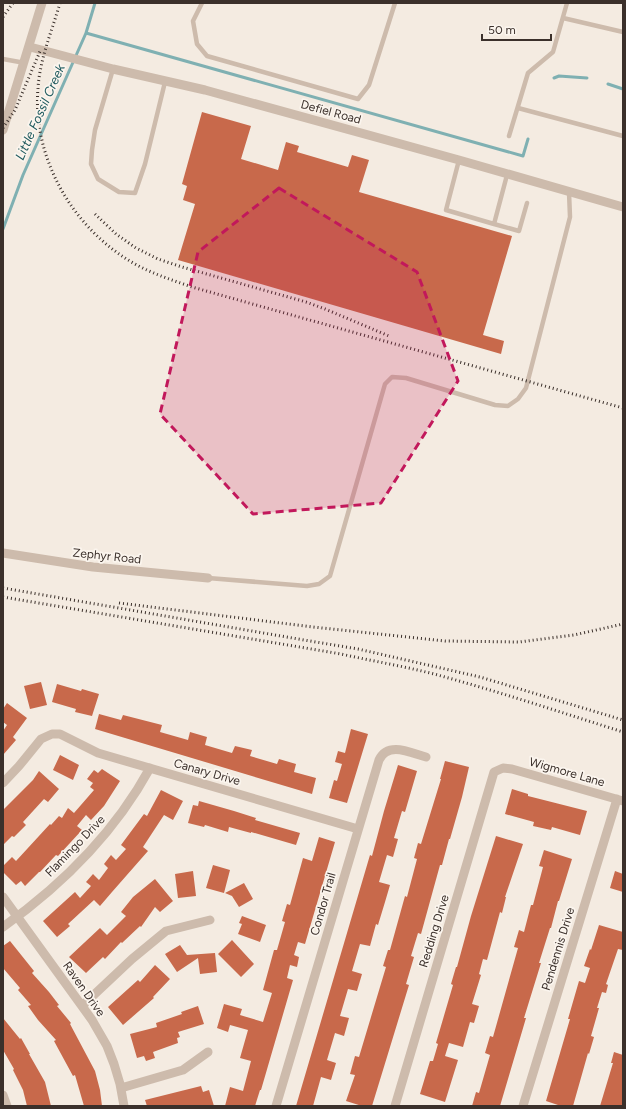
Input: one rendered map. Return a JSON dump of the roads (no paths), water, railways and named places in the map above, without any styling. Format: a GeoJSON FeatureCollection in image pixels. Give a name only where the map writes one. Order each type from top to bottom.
{"type":"FeatureCollection","features":[{"type":"Feature","properties":{"kind":"street"},"geometry":{"type":"LineString","coordinates":[[3,130],[7,109],[25,63],[42,3]]}},
{"type":"Feature","properties":{"kind":"street","name":"Defiel Road"},"geometry":{"type":"LineString","coordinates":[[30,47],[165,82],[205,90],[459,160],[623,208]]}},
{"type":"Feature","properties":{"kind":"street","name":"Zephyr Road"},"geometry":{"type":"LineString","coordinates":[[3,553],[92,567],[208,578]]}},
{"type":"Feature","properties":{"kind":"street","name":"Canary Drive"},"geometry":{"type":"LineString","coordinates":[[3,783],[41,739],[52,734],[60,734],[98,753],[358,829]]}},
{"type":"Feature","properties":{"kind":"street","name":"Condor Trail"},"geometry":{"type":"LineString","coordinates":[[276,1106],[379,760],[384,752],[390,749],[398,749],[426,757]]}},
{"type":"Feature","properties":{"kind":"street","name":"Flamingo Drive"},"geometry":{"type":"LineString","coordinates":[[3,927],[53,887],[97,843],[115,823],[130,802],[150,768]]}},
{"type":"Feature","properties":{"kind":"street","name":"Wigmore Lane"},"geometry":{"type":"LineString","coordinates":[[503,768],[512,769],[620,800]]}},
{"type":"Feature","properties":{"kind":"street","name":"Redding Drive"},"geometry":{"type":"LineString","coordinates":[[395,1106],[494,772],[503,768]]}},
{"type":"Feature","properties":{"kind":"street","name":"Pendennis Drive"},"geometry":{"type":"LineString","coordinates":[[523,1106],[620,800]]}},
{"type":"Feature","properties":{"kind":"street","name":"Raven Drive"},"geometry":{"type":"LineString","coordinates":[[3,897],[92,1020],[107,1046],[114,1064],[121,1088],[124,1106]]}},
{"type":"Feature","properties":{"kind":"street"},"geometry":{"type":"LineString","coordinates":[[82,1006],[132,959],[166,931],[210,920]]}},
{"type":"Feature","properties":{"kind":"street"},"geometry":{"type":"LineString","coordinates":[[121,1088],[183,1070],[208,1052]]}},
{"type":"Feature","properties":{"kind":"street"},"geometry":{"type":"LineString","coordinates":[[3,1095],[7,1106]]}},
{"type":"Feature","properties":{"kind":"lane"},"geometry":{"type":"LineString","coordinates":[[202,3],[193,21],[196,44],[207,56],[358,99],[369,85],[395,3]]}},
{"type":"Feature","properties":{"kind":"lane"},"geometry":{"type":"LineString","coordinates":[[509,136],[528,73],[553,52],[567,3]]}},
{"type":"Feature","properties":{"kind":"lane"},"geometry":{"type":"LineString","coordinates":[[563,18],[623,32]]}},
{"type":"Feature","properties":{"kind":"lane"},"geometry":{"type":"LineString","coordinates":[[3,59],[25,63]]}},
{"type":"Feature","properties":{"kind":"lane"},"geometry":{"type":"LineString","coordinates":[[113,69],[95,130],[91,164],[98,179],[119,192],[135,193],[145,164],[165,82]]}},
{"type":"Feature","properties":{"kind":"lane"},"geometry":{"type":"LineString","coordinates":[[518,108],[623,136]]}},
{"type":"Feature","properties":{"kind":"lane"},"geometry":{"type":"LineString","coordinates":[[459,160],[446,210],[519,231],[527,203]]}},
{"type":"Feature","properties":{"kind":"lane"},"geometry":{"type":"LineString","coordinates":[[494,224],[507,175]]}},
{"type":"Feature","properties":{"kind":"lane"},"geometry":{"type":"LineString","coordinates":[[208,578],[307,586],[319,584],[330,576],[385,384],[392,377],[406,378],[495,405],[508,406],[518,399],[527,385],[570,217],[569,192]]}},
{"type":"Feature","properties":{"kind":"waterway","name":"Little Fossil Creek"},"geometry":{"type":"LineString","coordinates":[[3,229],[23,175],[86,33],[95,3]]}},
{"type":"Feature","properties":{"kind":"waterway"},"geometry":{"type":"LineString","coordinates":[[86,33],[523,156],[528,139]]}},
{"type":"Feature","properties":{"kind":"waterway"},"geometry":{"type":"LineString","coordinates":[[554,78],[559,76],[587,78]]}},
{"type":"Feature","properties":{"kind":"waterway"},"geometry":{"type":"LineString","coordinates":[[608,84],[623,89]]}},
{"type":"Feature","properties":{"kind":"railway"},"geometry":{"type":"LineString","coordinates":[[3,17],[13,3]]}},
{"type":"Feature","properties":{"kind":"railway"},"geometry":{"type":"LineString","coordinates":[[60,3],[39,77],[38,115],[42,141],[50,166],[61,190],[76,212],[93,232],[113,250],[142,268],[192,287],[623,408]]}},
{"type":"Feature","properties":{"kind":"railway"},"geometry":{"type":"LineString","coordinates":[[3,128],[15,110],[41,49]]}},
{"type":"Feature","properties":{"kind":"railway"},"geometry":{"type":"LineString","coordinates":[[95,214],[116,234],[136,248],[158,259],[306,302],[389,336]]}},
{"type":"Feature","properties":{"kind":"railway"},"geometry":{"type":"LineString","coordinates":[[3,588],[358,649],[480,677],[623,720]]}},
{"type":"Feature","properties":{"kind":"railway"},"geometry":{"type":"LineString","coordinates":[[3,597],[341,654],[411,668],[481,687],[623,732]]}},
{"type":"Feature","properties":{"kind":"railway"},"geometry":{"type":"LineString","coordinates":[[119,603],[313,627],[445,641],[519,642],[574,635],[623,624]]}}]}
